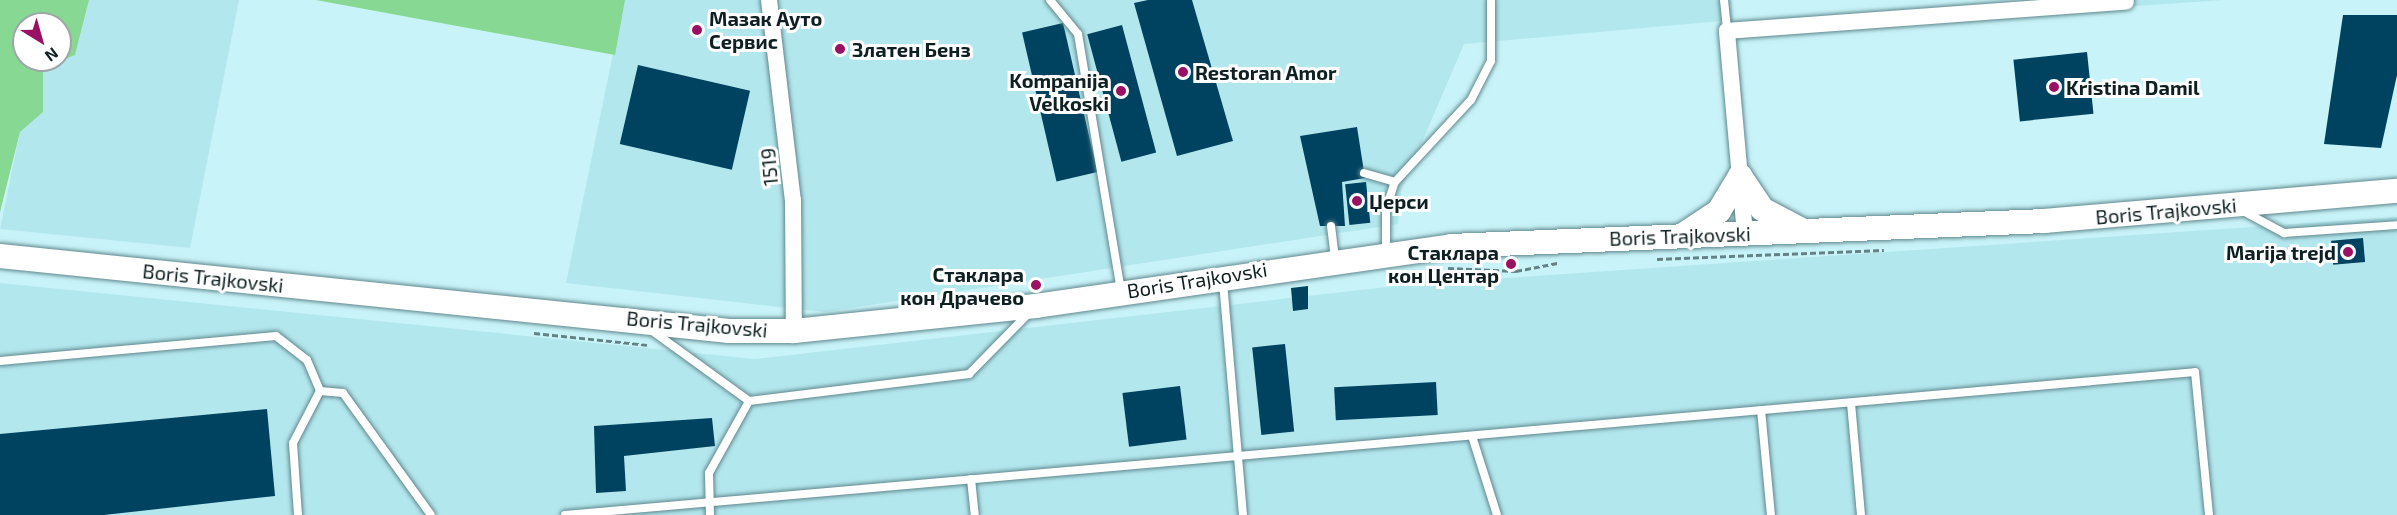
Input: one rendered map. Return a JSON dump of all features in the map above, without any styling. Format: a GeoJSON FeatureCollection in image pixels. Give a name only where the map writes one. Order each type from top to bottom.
{"type":"FeatureCollection","features":[{"type":"Feature","properties":{"kind":"main road"},"geometry":{"type":"LineString","coordinates":[[1681,236],[1719,211],[1740,176],[1762,209],[1808,232]]}},
{"type":"Feature","properties":{"kind":"main road","name":"Boris Trajkovski"},"geometry":{"type":"LineString","coordinates":[[0,256],[634,318],[729,331],[794,331],[1036,306],[1223,275],[1463,246],[2044,221],[2397,192]]}},
{"type":"Feature","properties":{"kind":"street","name":"1519"},"geometry":{"type":"LineString","coordinates":[[770,0],[793,200],[794,331]]}},
{"type":"Feature","properties":{"kind":"street"},"geometry":{"type":"LineString","coordinates":[[1745,234],[1727,31],[2126,2]]}},
{"type":"Feature","properties":{"kind":"lane"},"geometry":{"type":"LineString","coordinates":[[1050,0],[1078,33],[1121,292]]}},
{"type":"Feature","properties":{"kind":"lane"},"geometry":{"type":"LineString","coordinates":[[1386,255],[1386,209],[1395,182],[1470,100],[1491,61],[1491,0]]}},
{"type":"Feature","properties":{"kind":"lane"},"geometry":{"type":"LineString","coordinates":[[1724,0],[1727,31]]}},
{"type":"Feature","properties":{"kind":"lane"},"geometry":{"type":"LineString","coordinates":[[1364,173],[1395,182]]}},
{"type":"Feature","properties":{"kind":"lane"},"geometry":{"type":"LineString","coordinates":[[2232,205],[2284,233],[2397,225]]}},
{"type":"Feature","properties":{"kind":"lane"},"geometry":{"type":"LineString","coordinates":[[1332,226],[1335,262]]}},
{"type":"Feature","properties":{"kind":"lane"},"geometry":{"type":"LineString","coordinates":[[1223,275],[1243,515]]}},
{"type":"Feature","properties":{"kind":"lane"},"geometry":{"type":"LineString","coordinates":[[634,318],[749,401],[969,374],[1036,306]]}},
{"type":"Feature","properties":{"kind":"lane"},"geometry":{"type":"LineString","coordinates":[[0,361],[276,336],[307,360],[320,391]]}},
{"type":"Feature","properties":{"kind":"lane"},"geometry":{"type":"LineString","coordinates":[[566,515],[2195,372],[2209,515]]}},
{"type":"Feature","properties":{"kind":"lane"},"geometry":{"type":"LineString","coordinates":[[298,515],[292,443],[320,391]]}},
{"type":"Feature","properties":{"kind":"lane"},"geometry":{"type":"LineString","coordinates":[[320,391],[343,393],[432,515]]}},
{"type":"Feature","properties":{"kind":"lane"},"geometry":{"type":"LineString","coordinates":[[710,515],[709,473],[749,401]]}},
{"type":"Feature","properties":{"kind":"lane"},"geometry":{"type":"LineString","coordinates":[[1851,403],[1861,515]]}},
{"type":"Feature","properties":{"kind":"lane"},"geometry":{"type":"LineString","coordinates":[[1761,410],[1771,515]]}},
{"type":"Feature","properties":{"kind":"lane"},"geometry":{"type":"LineString","coordinates":[[1472,436],[1497,515]]}},
{"type":"Feature","properties":{"kind":"lane"},"geometry":{"type":"LineString","coordinates":[[971,479],[975,515]]}},
{"type":"Feature","properties":{"kind":"shaded area"},"geometry":{"type":"Polygon","coordinates":[[[89,0],[239,0],[190,248],[0,229],[20,132],[43,112],[43,72],[72,72],[72,56],[75,55],[89,0]]]}},
{"type":"Feature","properties":{"kind":"shaded area"},"geometry":{"type":"Polygon","coordinates":[[[624,0],[1731,0],[1735,42],[1732,20],[1464,44],[1401,191],[1398,224],[825,312],[566,283],[624,0]]]}},
{"type":"Feature","properties":{"kind":"shaded area"},"geometry":{"type":"Polygon","coordinates":[[[2062,0],[2223,0],[2063,11],[2062,0]]]}},
{"type":"Feature","properties":{"kind":"shaded area"},"geometry":{"type":"Polygon","coordinates":[[[2397,217],[2397,515],[0,515],[0,283],[755,359],[1405,285],[2397,217]]]}},
{"type":"Feature","properties":{"kind":"green space"},"geometry":{"type":"Polygon","coordinates":[[[0,0],[89,0],[75,55],[72,56],[72,12],[12,12],[12,72],[43,72],[43,112],[20,132],[0,212],[0,0]]]}},
{"type":"Feature","properties":{"kind":"green space"},"geometry":{"type":"Polygon","coordinates":[[[316,0],[625,0],[615,55],[316,0]]]}},
{"type":"Feature","properties":{"kind":"building","name":"Restoran Amor"},"geometry":{"type":"Polygon","coordinates":[[[1148,0],[1192,0],[1233,141],[1177,156],[1134,3],[1148,0]]]}},
{"type":"Feature","properties":{"kind":"building"},"geometry":{"type":"Polygon","coordinates":[[[2343,15],[2397,15],[2397,75],[2381,148],[2324,144],[2343,15]]]}},
{"type":"Feature","properties":{"kind":"building"},"geometry":{"type":"Polygon","coordinates":[[[1063,23],[1097,172],[1056,182],[1022,32],[1063,23]]]}},
{"type":"Feature","properties":{"kind":"building","name":"Kompanija Velkoski"},"geometry":{"type":"Polygon","coordinates":[[[1122,25],[1156,153],[1121,162],[1087,34],[1122,25]]]}},
{"type":"Feature","properties":{"kind":"building","name":"Kristina Damil"},"geometry":{"type":"Polygon","coordinates":[[[2087,52],[2093,114],[2020,121],[2013,60],[2087,52]]]}},
{"type":"Feature","properties":{"kind":"building"},"geometry":{"type":"Polygon","coordinates":[[[638,65],[750,91],[732,170],[620,144],[638,65]]]}},
{"type":"Feature","properties":{"kind":"building"},"geometry":{"type":"Polygon","coordinates":[[[1357,127],[1365,178],[1342,182],[1345,226],[1320,226],[1300,136],[1357,127]]]}},
{"type":"Feature","properties":{"kind":"building","name":"Џерси"},"geometry":{"type":"Polygon","coordinates":[[[1366,182],[1370,223],[1349,225],[1345,184],[1366,182]]]}},
{"type":"Feature","properties":{"kind":"building","name":"Marija trejd"},"geometry":{"type":"Polygon","coordinates":[[[2363,238],[2365,262],[2333,265],[2331,241],[2363,238]]]}},
{"type":"Feature","properties":{"kind":"building"},"geometry":{"type":"Polygon","coordinates":[[[1308,286],[1308,309],[1293,311],[1291,288],[1308,286]]]}},
{"type":"Feature","properties":{"kind":"building"},"geometry":{"type":"Polygon","coordinates":[[[1285,344],[1294,432],[1261,435],[1252,347],[1285,344]]]}},
{"type":"Feature","properties":{"kind":"building"},"geometry":{"type":"Polygon","coordinates":[[[1436,382],[1438,415],[1336,420],[1334,387],[1436,382]]]}},
{"type":"Feature","properties":{"kind":"building"},"geometry":{"type":"Polygon","coordinates":[[[1180,386],[1187,440],[1129,447],[1122,393],[1180,386]]]}},
{"type":"Feature","properties":{"kind":"building"},"geometry":{"type":"Polygon","coordinates":[[[267,409],[275,496],[104,515],[0,515],[0,434],[267,409]]]}},
{"type":"Feature","properties":{"kind":"building"},"geometry":{"type":"Polygon","coordinates":[[[712,418],[715,446],[624,456],[626,491],[596,493],[594,426],[712,418]]]}},
{"type":"Feature","properties":{"kind":"place","name":"Мазак Ауто Сервис"},"geometry":{"type":"Point","coordinates":[697,30]}},
{"type":"Feature","properties":{"kind":"place","name":"Златен Бенз"},"geometry":{"type":"Point","coordinates":[840,49]}},
{"type":"Feature","properties":{"kind":"place","name":"Restoran Amor"},"geometry":{"type":"Point","coordinates":[1183,72]}},
{"type":"Feature","properties":{"kind":"place","name":"Kristina Damil"},"geometry":{"type":"Point","coordinates":[2054,87]}},
{"type":"Feature","properties":{"kind":"place","name":"Kompanija Velkoski"},"geometry":{"type":"Point","coordinates":[1121,91]}},
{"type":"Feature","properties":{"kind":"place","name":"Џерси"},"geometry":{"type":"Point","coordinates":[1357,201]}},
{"type":"Feature","properties":{"kind":"place","name":"Marija trejd"},"geometry":{"type":"Point","coordinates":[2348,252]}},
{"type":"Feature","properties":{"kind":"place","name":"Стаклара кон Центар"},"geometry":{"type":"Point","coordinates":[1511,264]}},
{"type":"Feature","properties":{"kind":"place","name":"Стаклара кон Драчево"},"geometry":{"type":"Point","coordinates":[1036,285]}}]}
